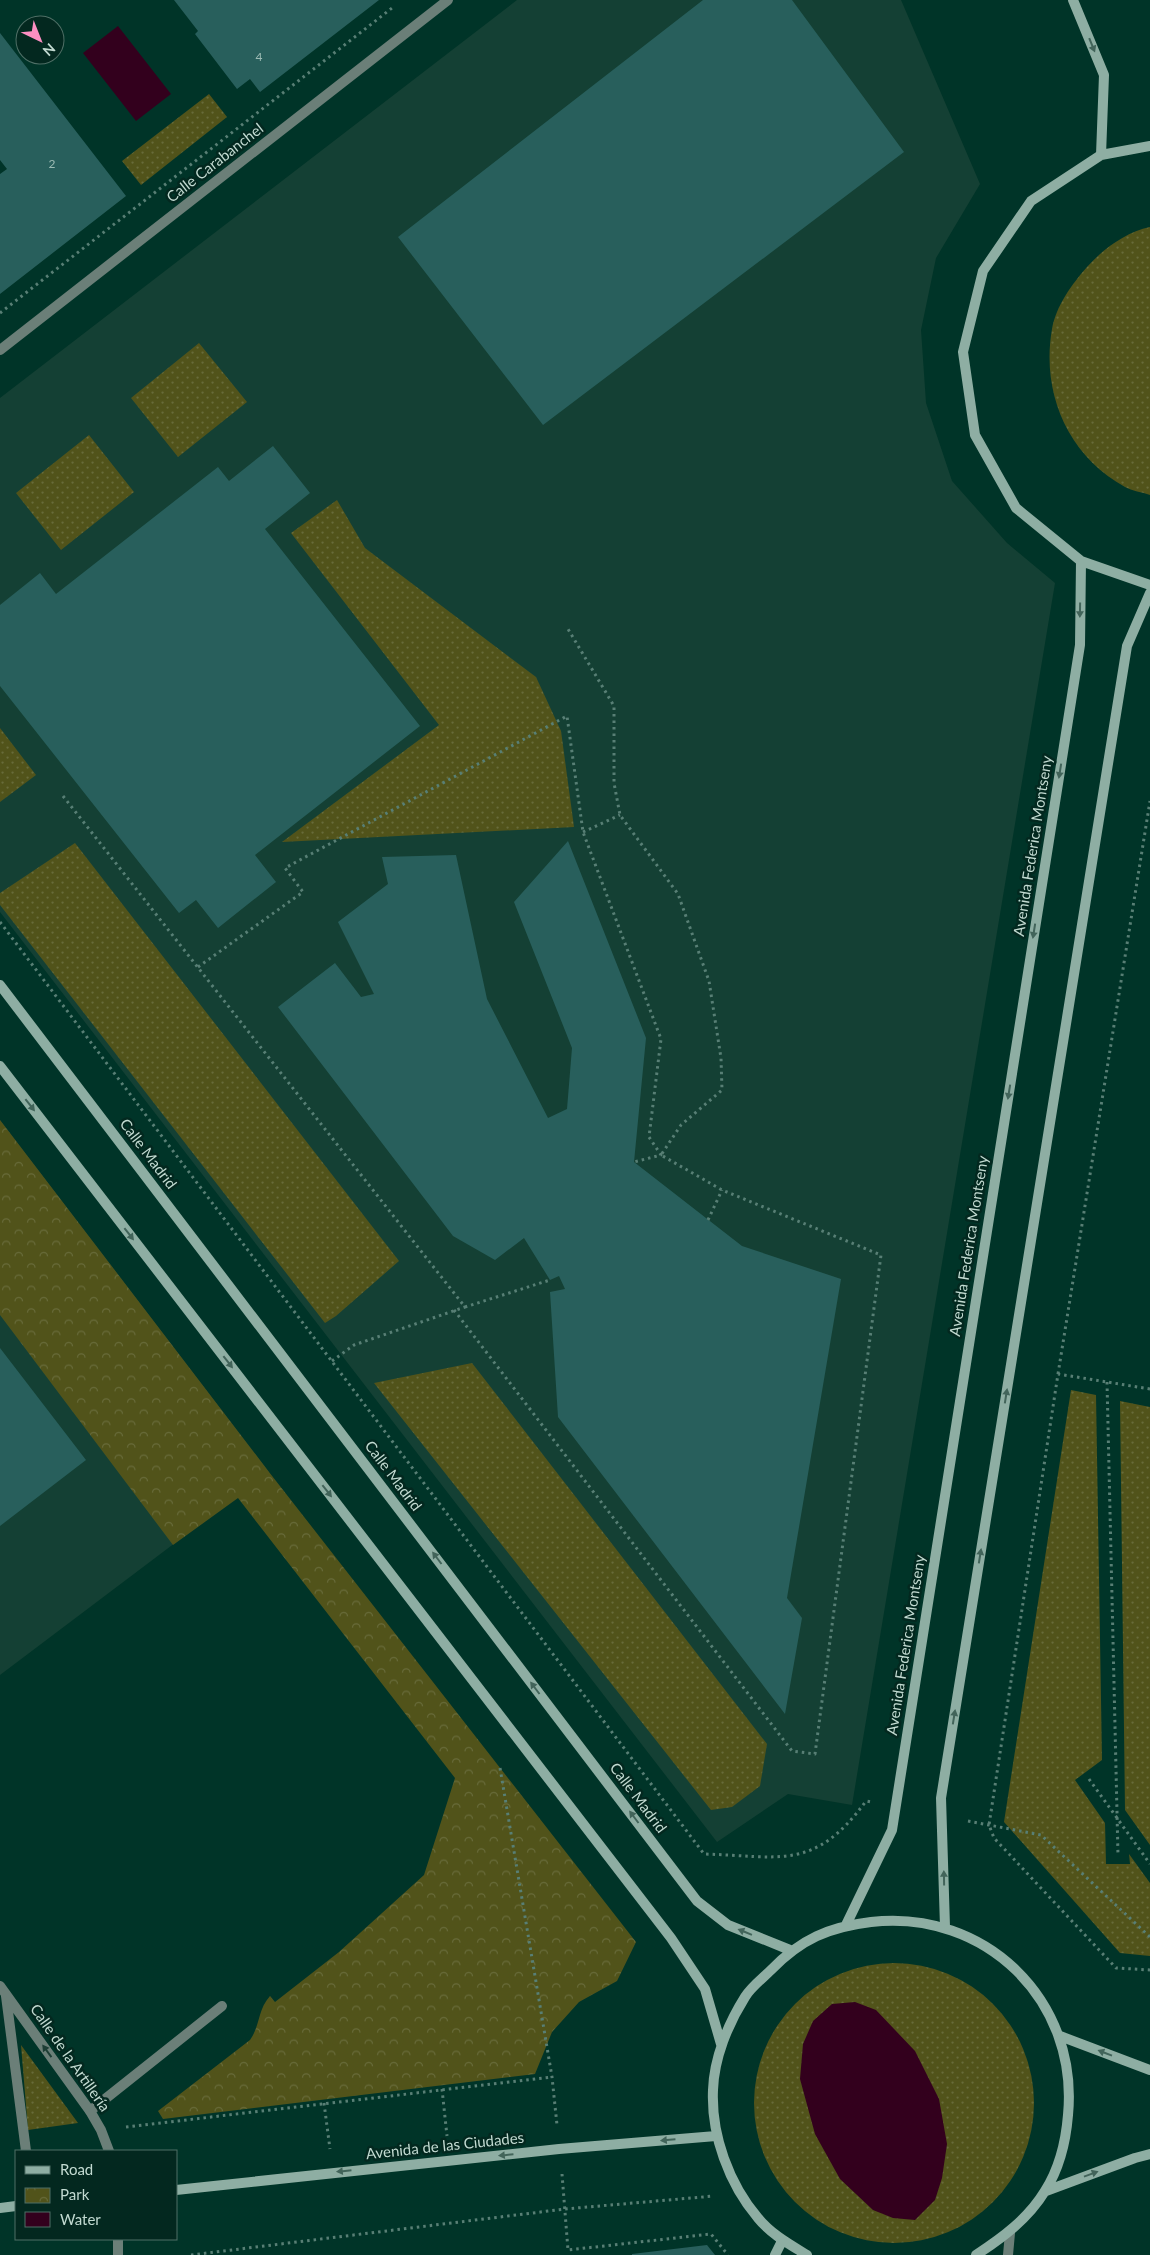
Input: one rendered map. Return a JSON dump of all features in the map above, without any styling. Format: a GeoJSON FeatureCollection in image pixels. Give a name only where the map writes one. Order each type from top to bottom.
{"type":"FeatureCollection","features":[{"type":"Feature","properties":{"kind":"street","name":"Calle Carabanchel"},"geometry":{"type":"LineString","coordinates":[[0,350],[448,0]]}},
{"type":"Feature","properties":{"kind":"street"},"geometry":{"type":"LineString","coordinates":[[1073,0],[1104,75],[1101,155]]}},
{"type":"Feature","properties":{"kind":"street"},"geometry":{"type":"LineString","coordinates":[[1150,146],[1101,155],[1031,201],[983,270],[963,352],[975,435],[1016,508],[1081,561],[1150,584]]}},
{"type":"Feature","properties":{"kind":"street","name":"Avenida Federica Montseny"},"geometry":{"type":"LineString","coordinates":[[846,1925],[892,1830],[1080,645],[1081,561]]}},
{"type":"Feature","properties":{"kind":"street"},"geometry":{"type":"LineString","coordinates":[[945,1927],[941,1798],[1127,646],[1150,593]]}},
{"type":"Feature","properties":{"kind":"street","name":"Calle Madrid"},"geometry":{"type":"LineString","coordinates":[[0,985],[697,1901],[728,1925],[790,1950]]}},
{"type":"Feature","properties":{"kind":"street"},"geometry":{"type":"LineString","coordinates":[[0,1066],[671,1938],[705,1989],[721,2044]]}},
{"type":"Feature","properties":{"kind":"street"},"geometry":{"type":"LineString","coordinates":[[807,2255],[782,2240],[759,2219],[740,2194],[716,2136],[713,2090],[721,2044],[746,1995],[790,1950],[814,1937],[846,1925],[896,1919],[945,1927],[994,1951],[1034,1988],[1060,2036],[1071,2088],[1066,2141],[1046,2191],[1010,2233],[976,2255]]}},
{"type":"Feature","properties":{"kind":"street"},"geometry":{"type":"LineString","coordinates":[[2,1991],[26,2150]]}},
{"type":"Feature","properties":{"kind":"street","name":"Calle de la Artillería"},"geometry":{"type":"LineString","coordinates":[[2,1991],[90,2111],[101,2130],[109,2150]]}},
{"type":"Feature","properties":{"kind":"street"},"geometry":{"type":"LineString","coordinates":[[90,2111],[222,2006]]}},
{"type":"Feature","properties":{"kind":"street"},"geometry":{"type":"LineString","coordinates":[[1060,2036],[1150,2070]]}},
{"type":"Feature","properties":{"kind":"street","name":"Avenida de las Ciudades"},"geometry":{"type":"LineString","coordinates":[[178,2190],[560,2149],[716,2136]]}},
{"type":"Feature","properties":{"kind":"street"},"geometry":{"type":"LineString","coordinates":[[1046,2191],[1150,2154]]}},
{"type":"Feature","properties":{"kind":"street"},"geometry":{"type":"LineString","coordinates":[[0,2208],[15,2206]]}},
{"type":"Feature","properties":{"kind":"street"},"geometry":{"type":"LineString","coordinates":[[1008,2255],[1010,2233]]}},
{"type":"Feature","properties":{"kind":"street"},"geometry":{"type":"LineString","coordinates":[[118,2240],[118,2255]]}},
{"type":"Feature","properties":{"kind":"street"},"geometry":{"type":"LineString","coordinates":[[775,2255],[782,2240]]}},
{"type":"Feature","properties":{"kind":"path"},"geometry":{"type":"LineString","coordinates":[[0,313],[395,6]]}},
{"type":"Feature","properties":{"kind":"path"},"geometry":{"type":"LineString","coordinates":[[568,630],[614,706],[614,783],[620,815],[678,894],[709,981],[720,1058],[722,1090],[681,1125],[661,1155],[634,1162]]}},
{"type":"Feature","properties":{"kind":"path"},"geometry":{"type":"LineString","coordinates":[[198,967],[303,892],[284,868],[568,716],[584,832],[661,1039],[649,1138],[661,1155],[722,1190],[881,1255],[815,1754],[792,1751],[454,1310]]}},
{"type":"Feature","properties":{"kind":"path"},"geometry":{"type":"LineString","coordinates":[[63,796],[465,1307]]}},
{"type":"Feature","properties":{"kind":"path"},"geometry":{"type":"LineString","coordinates":[[1150,801],[1058,1374],[989,1825],[994,1838],[1116,1968],[1150,1970]]}},
{"type":"Feature","properties":{"kind":"path"},"geometry":{"type":"LineString","coordinates":[[584,832],[620,815]]}},
{"type":"Feature","properties":{"kind":"path"},"geometry":{"type":"LineString","coordinates":[[0,922],[704,1854],[757,1858],[796,1855],[825,1844],[850,1823],[866,1801],[895,1807]]}},
{"type":"Feature","properties":{"kind":"path"},"geometry":{"type":"LineString","coordinates":[[708,1220],[722,1190]]}},
{"type":"Feature","properties":{"kind":"path"},"geometry":{"type":"LineString","coordinates":[[332,1362],[354,1345],[454,1310],[550,1280]]}},
{"type":"Feature","properties":{"kind":"path"},"geometry":{"type":"LineString","coordinates":[[1058,1374],[1150,1390]]}},
{"type":"Feature","properties":{"kind":"path"},"geometry":{"type":"LineString","coordinates":[[1107,1382],[1118,1855]]}},
{"type":"Feature","properties":{"kind":"path"},"geometry":{"type":"LineString","coordinates":[[500,1768],[552,2076],[568,2250],[711,2234],[728,2255]]}},
{"type":"Feature","properties":{"kind":"path"},"geometry":{"type":"LineString","coordinates":[[1090,1779],[1150,1864]]}},
{"type":"Feature","properties":{"kind":"path"},"geometry":{"type":"LineString","coordinates":[[943,1816],[1041,1834],[1150,1937]]}},
{"type":"Feature","properties":{"kind":"path"},"geometry":{"type":"LineString","coordinates":[[101,2130],[552,2076]]}},
{"type":"Feature","properties":{"kind":"path"},"geometry":{"type":"LineString","coordinates":[[442,2089],[450,2160]]}},
{"type":"Feature","properties":{"kind":"path"},"geometry":{"type":"LineString","coordinates":[[324,2103],[332,2172]]}},
{"type":"Feature","properties":{"kind":"path"},"geometry":{"type":"LineString","coordinates":[[191,2255],[565,2210],[740,2194]]}},
{"type":"Feature","properties":{"kind":"shaded area"},"geometry":{"type":"Polygon","coordinates":[[[517,0],[901,0],[980,184],[936,258],[921,330],[926,403],[952,481],[1007,543],[1055,583],[852,1805],[788,1794],[717,1842],[0,912],[0,398],[517,0]]]}},
{"type":"Feature","properties":{"kind":"shaded area"},"geometry":{"type":"Polygon","coordinates":[[[0,1120],[269,1472],[0,1675],[0,1120]]]}},
{"type":"Feature","properties":{"kind":"green space"},"geometry":{"type":"Polygon","coordinates":[[[209,94],[227,117],[141,185],[122,161],[209,94]]]}},
{"type":"Feature","properties":{"kind":"green space"},"geometry":{"type":"Polygon","coordinates":[[[1150,227],[1150,495],[1128,488],[1105,474],[1088,458],[1074,440],[1063,420],[1055,398],[1051,376],[1050,353],[1052,329],[1057,312],[1070,288],[1081,274],[1093,260],[1115,242],[1141,229],[1150,227]]]}},
{"type":"Feature","properties":{"kind":"green space"},"geometry":{"type":"Polygon","coordinates":[[[199,343],[247,402],[178,457],[131,398],[199,343]]]}},
{"type":"Feature","properties":{"kind":"green space"},"geometry":{"type":"Polygon","coordinates":[[[89,435],[134,492],[61,550],[16,493],[89,435]]]}},
{"type":"Feature","properties":{"kind":"green space"},"geometry":{"type":"Polygon","coordinates":[[[337,500],[365,548],[536,677],[561,731],[574,827],[282,842],[439,725],[291,533],[337,500]]]}},
{"type":"Feature","properties":{"kind":"green space"},"geometry":{"type":"Polygon","coordinates":[[[0,728],[36,775],[0,802],[0,728]]]}},
{"type":"Feature","properties":{"kind":"green space"},"geometry":{"type":"Polygon","coordinates":[[[75,843],[399,1261],[336,1316],[325,1323],[0,905],[0,893],[75,843]]]}},
{"type":"Feature","properties":{"kind":"green space"},"geometry":{"type":"Polygon","coordinates":[[[0,1120],[269,1472],[636,1942],[617,1981],[579,2002],[552,2032],[535,2074],[163,2119],[158,2111],[250,2040],[263,2007],[270,1996],[275,2002],[339,1952],[424,1875],[455,1778],[238,1498],[173,1545],[0,1315],[0,1120]]]}},
{"type":"Feature","properties":{"kind":"green space"},"geometry":{"type":"Polygon","coordinates":[[[472,1363],[767,1744],[760,1786],[732,1807],[711,1810],[374,1383],[472,1363]]]}},
{"type":"Feature","properties":{"kind":"green space"},"geometry":{"type":"Polygon","coordinates":[[[1071,1390],[1096,1395],[1102,1760],[1075,1780],[1105,1823],[1106,1864],[1130,1864],[1129,1854],[1150,1883],[1150,1956],[1120,1953],[1004,1822],[1071,1390]]]}},
{"type":"Feature","properties":{"kind":"green space"},"geometry":{"type":"Polygon","coordinates":[[[1120,1401],[1150,1407],[1150,1845],[1125,1810],[1120,1401]]]}},
{"type":"Feature","properties":{"kind":"green space"},"geometry":{"type":"Polygon","coordinates":[[[880,1963],[908,1963],[948,1973],[960,1979],[983,1994],[1003,2014],[1024,2049],[1032,2076],[1034,2103],[1032,2130],[1024,2157],[1003,2192],[983,2212],[960,2227],[935,2237],[908,2243],[880,2243],[840,2233],[828,2227],[805,2212],[785,2192],[770,2169],[760,2144],[754,2117],[754,2089],[764,2049],[770,2037],[785,2014],[805,1994],[828,1979],[853,1969],[880,1963]]]}},
{"type":"Feature","properties":{"kind":"green space"},"geometry":{"type":"Polygon","coordinates":[[[21,2045],[78,2123],[28,2130],[21,2045]]]}},
{"type":"Feature","properties":{"kind":"water"},"geometry":{"type":"Polygon","coordinates":[[[118,26],[171,94],[136,121],[83,53],[118,26]]]}},
{"type":"Feature","properties":{"kind":"water"},"geometry":{"type":"Polygon","coordinates":[[[855,2002],[876,2010],[915,2051],[939,2099],[947,2144],[942,2178],[935,2200],[915,2220],[893,2218],[873,2210],[840,2179],[815,2134],[800,2079],[803,2044],[813,2021],[832,2004],[855,2002]]]}},
{"type":"Feature","properties":{"kind":"building"},"geometry":{"type":"Polygon","coordinates":[[[174,0],[379,0],[260,92],[250,79],[237,89],[195,34],[198,31],[174,0]]]}},
{"type":"Feature","properties":{"kind":"building"},"geometry":{"type":"Polygon","coordinates":[[[703,0],[792,0],[904,152],[543,425],[398,237],[703,0]]]}},
{"type":"Feature","properties":{"kind":"building"},"geometry":{"type":"Polygon","coordinates":[[[0,33],[15,52],[15,65],[25,65],[126,196],[0,294],[0,174],[7,169],[0,160],[0,33]]]}},
{"type":"Feature","properties":{"kind":"building"},"geometry":{"type":"Polygon","coordinates":[[[273,446],[310,493],[265,529],[420,726],[255,855],[276,882],[218,928],[196,900],[179,913],[0,686],[0,605],[40,573],[56,594],[218,467],[229,481],[273,446]]]}},
{"type":"Feature","properties":{"kind":"building"},"geometry":{"type":"Polygon","coordinates":[[[568,841],[646,1038],[634,1162],[742,1246],[841,1279],[787,1598],[802,1618],[785,1714],[558,1417],[550,1292],[565,1289],[559,1276],[550,1280],[524,1238],[495,1260],[453,1236],[278,1007],[335,963],[361,997],[374,994],[338,922],[388,884],[382,857],[456,855],[487,999],[548,1118],[567,1109],[572,1048],[514,902],[568,841]]]}},
{"type":"Feature","properties":{"kind":"building"},"geometry":{"type":"Polygon","coordinates":[[[0,1348],[86,1460],[0,1526],[0,1348]]]}},
{"type":"Feature","properties":{"kind":"building"},"geometry":{"type":"Polygon","coordinates":[[[707,2245],[715,2255],[632,2255],[632,2254],[707,2245]]]}}]}
